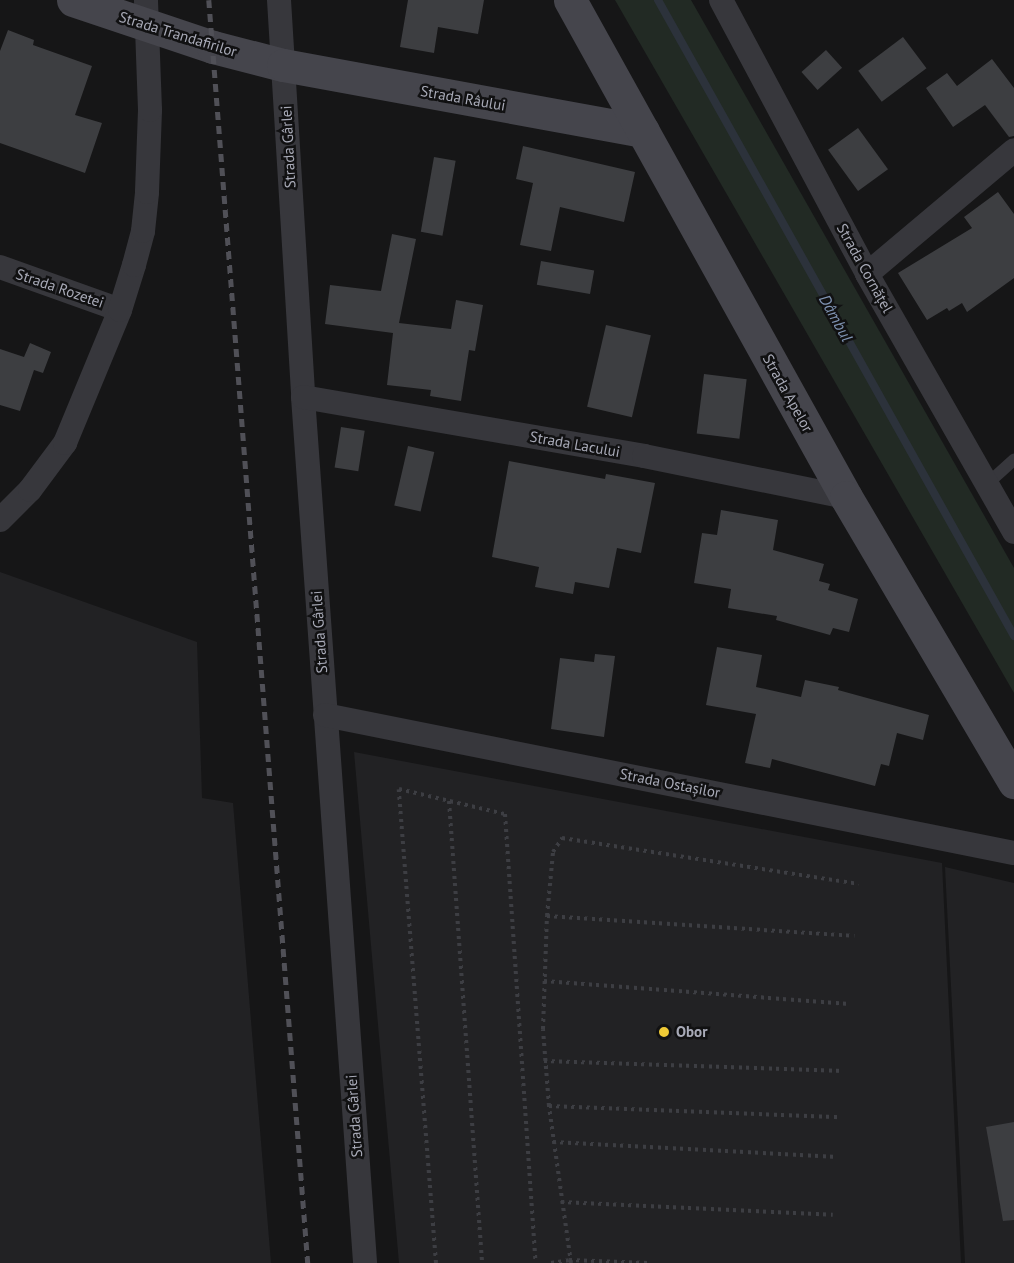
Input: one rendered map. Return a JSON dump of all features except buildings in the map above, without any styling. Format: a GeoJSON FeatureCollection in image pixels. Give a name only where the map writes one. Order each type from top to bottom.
{"type":"FeatureCollection","features":[{"type":"Feature","properties":{"kind":"street","name":"Strada Trandafirilor"},"geometry":{"type":"LineString","coordinates":[[73,0],[146,13],[284,65]]}},
{"type":"Feature","properties":{"kind":"street","name":"Strada Gârlei"},"geometry":{"type":"LineString","coordinates":[[279,0],[303,397],[365,1263]]}},
{"type":"Feature","properties":{"kind":"street","name":"Strada Apelor"},"geometry":{"type":"LineString","coordinates":[[570,0],[846,497],[1014,782]]}},
{"type":"Feature","properties":{"kind":"street","name":"Strada Cornățel"},"geometry":{"type":"LineString","coordinates":[[722,0],[867,274],[1014,532]]}},
{"type":"Feature","properties":{"kind":"street"},"geometry":{"type":"LineString","coordinates":[[0,520],[30,490],[65,443],[120,310],[143,231],[150,110],[146,13]]}},
{"type":"Feature","properties":{"kind":"street","name":"Strada Râului"},"geometry":{"type":"LineString","coordinates":[[284,65],[643,131]]}},
{"type":"Feature","properties":{"kind":"street"},"geometry":{"type":"LineString","coordinates":[[867,274],[1014,150]]}},
{"type":"Feature","properties":{"kind":"street","name":"Strada Rozetei"},"geometry":{"type":"LineString","coordinates":[[0,267],[120,310]]}},
{"type":"Feature","properties":{"kind":"street","name":"Strada Lacului"},"geometry":{"type":"LineString","coordinates":[[303,397],[644,456],[846,497]]}},
{"type":"Feature","properties":{"kind":"street","name":"Strada Ostașilor"},"geometry":{"type":"LineString","coordinates":[[325,715],[1014,853]]}},
{"type":"Feature","properties":{"kind":"lane"},"geometry":{"type":"LineString","coordinates":[[986,485],[1014,460]]}},
{"type":"Feature","properties":{"kind":"path"},"geometry":{"type":"LineString","coordinates":[[436,1263],[399,789],[505,814],[536,1263]]}},
{"type":"Feature","properties":{"kind":"path"},"geometry":{"type":"LineString","coordinates":[[449,801],[482,1263]]}},
{"type":"Feature","properties":{"kind":"path"},"geometry":{"type":"LineString","coordinates":[[570,1262],[544,1061],[547,916],[553,852],[562,838],[858,884]]}},
{"type":"Feature","properties":{"kind":"path"},"geometry":{"type":"LineString","coordinates":[[547,916],[854,936]]}},
{"type":"Feature","properties":{"kind":"path"},"geometry":{"type":"LineString","coordinates":[[544,981],[849,1004]]}},
{"type":"Feature","properties":{"kind":"path"},"geometry":{"type":"LineString","coordinates":[[544,1061],[844,1071]]}},
{"type":"Feature","properties":{"kind":"path"},"geometry":{"type":"LineString","coordinates":[[549,1106],[841,1117]]}},
{"type":"Feature","properties":{"kind":"path"},"geometry":{"type":"LineString","coordinates":[[553,1142],[838,1157]]}},
{"type":"Feature","properties":{"kind":"path"},"geometry":{"type":"LineString","coordinates":[[561,1202],[833,1215]]}},
{"type":"Feature","properties":{"kind":"path"},"geometry":{"type":"LineString","coordinates":[[550,1263],[648,1263]]}},
{"type":"Feature","properties":{"kind":"shaded area"},"geometry":{"type":"Polygon","coordinates":[[[615,0],[691,0],[1014,568],[1014,693],[615,0]]]}},
{"type":"Feature","properties":{"kind":"shaded area"},"geometry":{"type":"Polygon","coordinates":[[[0,572],[197,642],[202,798],[233,803],[271,1263],[0,1263],[0,572]]]}},
{"type":"Feature","properties":{"kind":"shaded area","name":"Obor"},"geometry":{"type":"Polygon","coordinates":[[[354,752],[942,863],[961,1263],[399,1263],[354,752]]]}},
{"type":"Feature","properties":{"kind":"shaded area"},"geometry":{"type":"Polygon","coordinates":[[[945,867],[1014,883],[1014,1263],[965,1263],[945,867]]]}},
{"type":"Feature","properties":{"kind":"waterway","name":"Dâmbul"},"geometry":{"type":"LineString","coordinates":[[658,0],[1014,636]]}},
{"type":"Feature","properties":{"kind":"railway"},"geometry":{"type":"LineString","coordinates":[[209,0],[308,1263]]}},
{"type":"Feature","properties":{"kind":"place","name":"Obor"},"geometry":{"type":"Point","coordinates":[664,1032]}}]}
